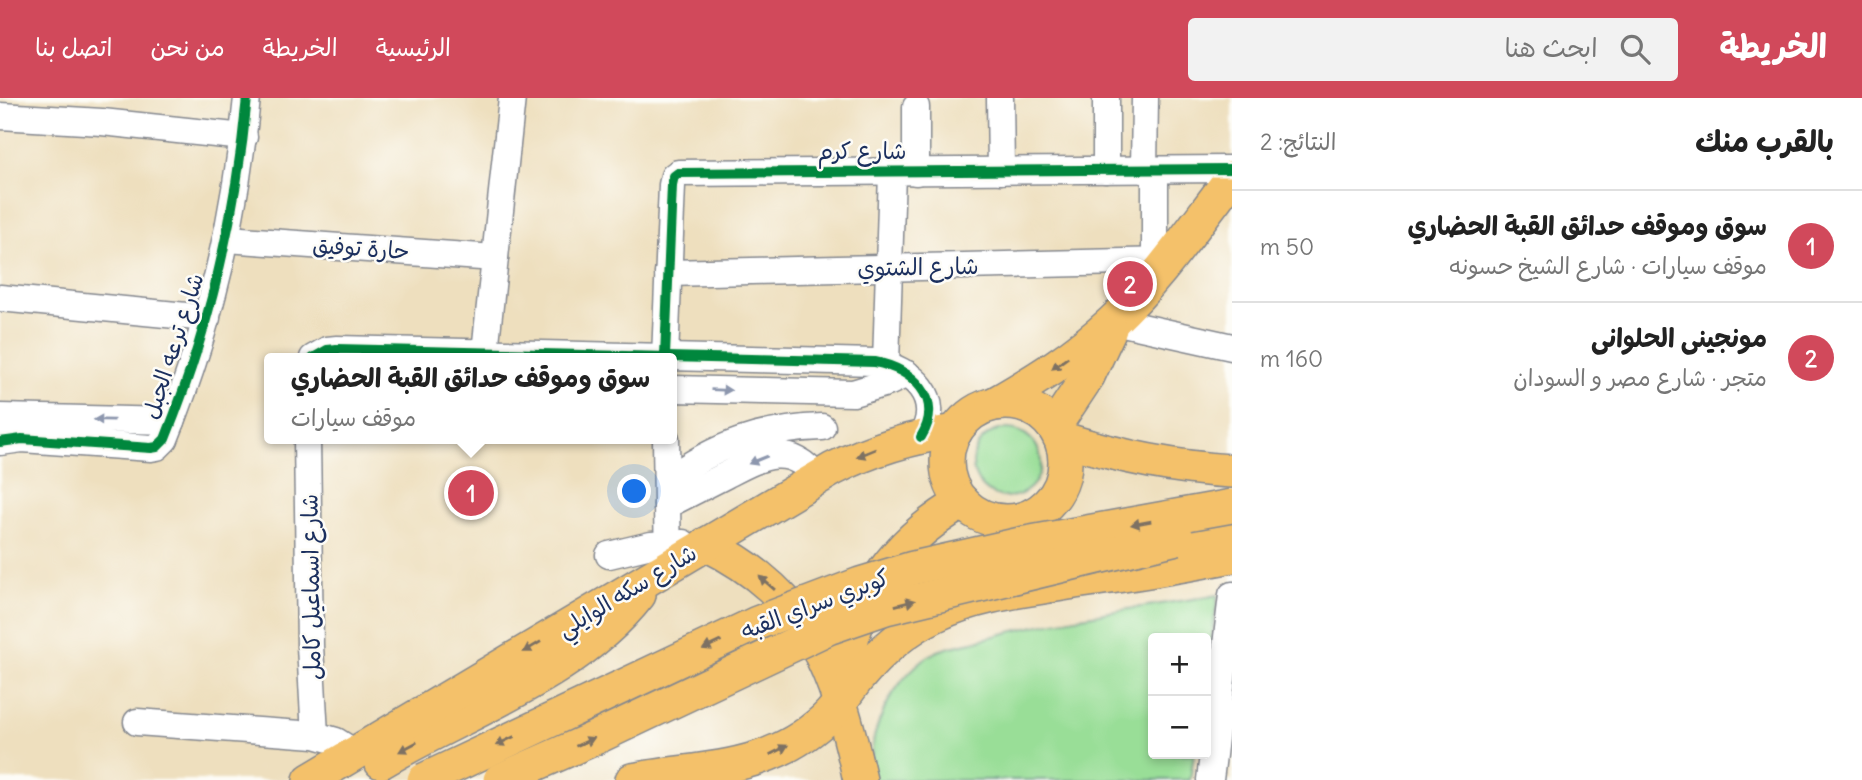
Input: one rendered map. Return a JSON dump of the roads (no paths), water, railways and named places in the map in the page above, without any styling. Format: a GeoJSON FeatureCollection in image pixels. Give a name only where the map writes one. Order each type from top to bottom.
{"type":"FeatureCollection","features":[{"type":"Feature","properties":{"kind":"main road"},"geometry":{"type":"LineString","coordinates":[[1057,432],[1114,321],[1232,177]]}},
{"type":"Feature","properties":{"kind":"main road"},"geometry":{"type":"LineString","coordinates":[[994,404],[1027,407],[1046,418],[1057,432],[1065,463],[1060,487],[1053,498],[1033,515],[1021,519],[996,520],[972,511],[963,502],[950,480],[947,468],[947,455],[956,431],[972,414],[994,404],[1056,366],[1114,321]]}},
{"type":"Feature","properties":{"kind":"main road","name":"شارع سكه الوايلي"},"geometry":{"type":"LineString","coordinates":[[310,780],[354,766],[660,557],[706,544],[856,457],[893,444],[956,431]]}},
{"type":"Feature","properties":{"kind":"main road"},"geometry":{"type":"LineString","coordinates":[[1057,432],[1134,459],[1172,466],[1232,471]]}},
{"type":"Feature","properties":{"kind":"main road"},"geometry":{"type":"LineString","coordinates":[[841,702],[851,636],[868,594],[908,541],[963,502]]}},
{"type":"Feature","properties":{"kind":"main road","name":"كوبري سراي القبه"},"geometry":{"type":"LineString","coordinates":[[424,780],[757,624],[860,584],[967,555],[1232,506]]}},
{"type":"Feature","properties":{"kind":"main road","name":"كوبري سراي القبه"},"geometry":{"type":"LineString","coordinates":[[500,780],[828,628],[886,608],[1177,538],[1232,528]]}},
{"type":"Feature","properties":{"kind":"main road"},"geometry":{"type":"LineString","coordinates":[[706,544],[744,565],[770,585],[792,608],[817,644],[841,702],[860,780]]}},
{"type":"Feature","properties":{"kind":"main road"},"geometry":{"type":"LineString","coordinates":[[632,780],[724,768],[746,763],[788,746],[825,719],[864,671],[891,644],[934,615],[958,605],[1007,593],[1232,556]]}},
{"type":"Feature","properties":{"kind":"main road"},"geometry":{"type":"LineString","coordinates":[[354,766],[384,760],[580,653],[621,618],[660,557]]}},
{"type":"Feature","properties":{"kind":"main road"},"geometry":{"type":"LineString","coordinates":[[724,768],[768,780]]}},
{"type":"Feature","properties":{"kind":"street","name":"شارع ترعه الجبل"},"geometry":{"type":"LineString","coordinates":[[0,442],[22,439],[151,448],[165,439],[207,318],[227,239],[244,137],[247,98]]}},
{"type":"Feature","properties":{"kind":"street"},"geometry":{"type":"LineString","coordinates":[[485,352],[512,98]]}},
{"type":"Feature","properties":{"kind":"street"},"geometry":{"type":"LineString","coordinates":[[1000,98],[1001,171]]}},
{"type":"Feature","properties":{"kind":"street"},"geometry":{"type":"LineString","coordinates":[[1106,98],[1107,170]]}},
{"type":"Feature","properties":{"kind":"street"},"geometry":{"type":"LineString","coordinates":[[1145,98],[1161,261]]}},
{"type":"Feature","properties":{"kind":"street"},"geometry":{"type":"LineString","coordinates":[[677,389],[853,393],[890,383],[897,369],[889,268],[916,107]]}},
{"type":"Feature","properties":{"kind":"street"},"geometry":{"type":"LineString","coordinates":[[0,116],[104,110],[244,137]]}},
{"type":"Feature","properties":{"kind":"street","name":"شارع كرم"},"geometry":{"type":"LineString","coordinates":[[665,353],[672,185],[674,176],[678,173],[1232,169]]}},
{"type":"Feature","properties":{"kind":"street","name":"حارة توفيق"},"geometry":{"type":"LineString","coordinates":[[227,239],[495,258]]}},
{"type":"Feature","properties":{"kind":"street","name":"شارع الشتوي"},"geometry":{"type":"LineString","coordinates":[[668,273],[1161,261]]}},
{"type":"Feature","properties":{"kind":"street"},"geometry":{"type":"LineString","coordinates":[[0,298],[207,318]]}},
{"type":"Feature","properties":{"kind":"street"},"geometry":{"type":"LineString","coordinates":[[1114,321],[1231,346]]}},
{"type":"Feature","properties":{"kind":"street"},"geometry":{"type":"LineString","coordinates":[[405,353],[521,353]]}},
{"type":"Feature","properties":{"kind":"street"},"geometry":{"type":"LineString","coordinates":[[677,358],[897,369],[916,381],[928,400],[929,419],[921,437]]}},
{"type":"Feature","properties":{"kind":"street"},"geometry":{"type":"LineString","coordinates":[[0,418],[172,421]]}},
{"type":"Feature","properties":{"kind":"street"},"geometry":{"type":"LineString","coordinates":[[667,493],[702,457],[740,440],[780,430],[822,427]]}},
{"type":"Feature","properties":{"kind":"street","name":"شارع اسماعيل كامل"},"geometry":{"type":"LineString","coordinates":[[307,444],[310,646],[315,735]]}},
{"type":"Feature","properties":{"kind":"street"},"geometry":{"type":"LineString","coordinates":[[609,555],[660,557],[667,493],[666,444]]}},
{"type":"Feature","properties":{"kind":"street"},"geometry":{"type":"LineString","coordinates":[[667,493],[767,456],[796,459],[817,478]]}},
{"type":"Feature","properties":{"kind":"street"},"geometry":{"type":"LineString","coordinates":[[1210,780],[1232,596]]}},
{"type":"Feature","properties":{"kind":"street"},"geometry":{"type":"LineString","coordinates":[[137,722],[315,735],[336,741],[354,766]]}},
{"type":"Feature","properties":{"kind":"place","name":"مونجينى الحلوانى"},"geometry":{"type":"Point","coordinates":[1130,284]}},
{"type":"Feature","properties":{"kind":"place","name":"سوق وموقف حدائق القبة الحضاري"},"geometry":{"type":"Point","coordinates":[471,493]}}]}
